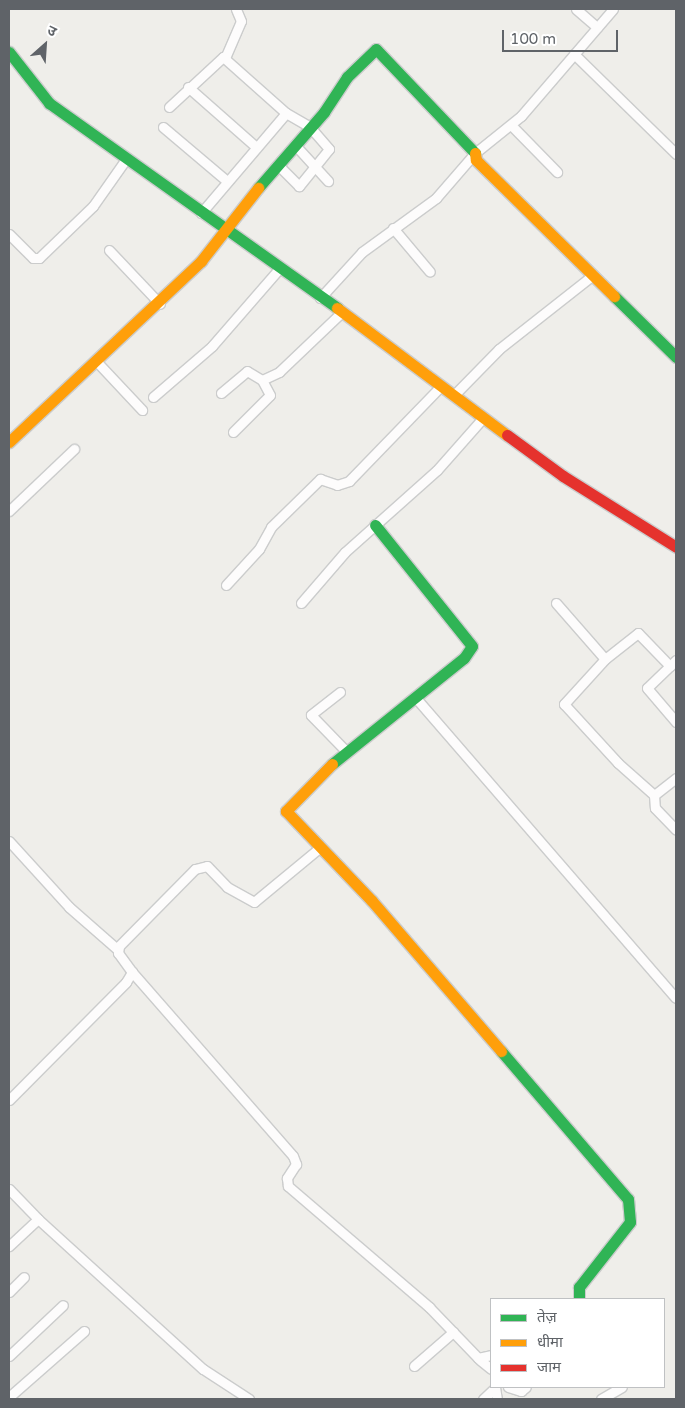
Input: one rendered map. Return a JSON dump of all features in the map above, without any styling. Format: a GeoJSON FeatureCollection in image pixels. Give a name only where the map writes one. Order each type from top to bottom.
{"type":"FeatureCollection","features":[{"type":"Feature","properties":{"kind":"street"},"geometry":{"type":"LineString","coordinates":[[225,58],[241,21],[236,9]]}},
{"type":"Feature","properties":{"kind":"street"},"geometry":{"type":"LineString","coordinates":[[576,9],[597,27]]}},
{"type":"Feature","properties":{"kind":"street"},"geometry":{"type":"LineString","coordinates":[[320,298],[362,252],[452,184],[475,154],[511,125],[613,9]]}},
{"type":"Feature","properties":{"kind":"street"},"geometry":{"type":"LineString","coordinates":[[9,442],[160,304],[201,261],[226,226],[310,127],[352,71],[376,49],[475,154],[476,160],[676,357]]}},
{"type":"Feature","properties":{"kind":"street"},"geometry":{"type":"LineString","coordinates":[[9,52],[49,103],[201,213],[226,226],[279,269],[441,386],[455,394],[483,418],[563,476],[676,547]]}},
{"type":"Feature","properties":{"kind":"street"},"geometry":{"type":"LineString","coordinates":[[574,54],[676,154]]}},
{"type":"Feature","properties":{"kind":"street"},"geometry":{"type":"LineString","coordinates":[[169,107],[215,60],[225,58]]}},
{"type":"Feature","properties":{"kind":"street"},"geometry":{"type":"LineString","coordinates":[[225,58],[286,113],[310,127],[329,149],[315,169],[296,185],[278,165]]}},
{"type":"Feature","properties":{"kind":"street"},"geometry":{"type":"LineString","coordinates":[[188,88],[256,147]]}},
{"type":"Feature","properties":{"kind":"street"},"geometry":{"type":"LineString","coordinates":[[201,213],[286,113]]}},
{"type":"Feature","properties":{"kind":"street"},"geometry":{"type":"LineString","coordinates":[[511,125],[556,172]]}},
{"type":"Feature","properties":{"kind":"street"},"geometry":{"type":"LineString","coordinates":[[163,127],[227,181]]}},
{"type":"Feature","properties":{"kind":"street"},"geometry":{"type":"LineString","coordinates":[[294,145],[328,181]]}},
{"type":"Feature","properties":{"kind":"street"},"geometry":{"type":"LineString","coordinates":[[9,234],[33,258],[39,258],[93,206],[126,159]]}},
{"type":"Feature","properties":{"kind":"street"},"geometry":{"type":"LineString","coordinates":[[393,228],[430,272]]}},
{"type":"Feature","properties":{"kind":"street"},"geometry":{"type":"LineString","coordinates":[[109,250],[160,304]]}},
{"type":"Feature","properties":{"kind":"street"},"geometry":{"type":"LineString","coordinates":[[153,398],[212,346],[279,269]]}},
{"type":"Feature","properties":{"kind":"street"},"geometry":{"type":"LineString","coordinates":[[455,394],[499,350],[593,275]]}},
{"type":"Feature","properties":{"kind":"street"},"geometry":{"type":"LineString","coordinates":[[262,380],[294,360],[340,314]]}},
{"type":"Feature","properties":{"kind":"street"},"geometry":{"type":"LineString","coordinates":[[97,362],[142,410]]}},
{"type":"Feature","properties":{"kind":"street"},"geometry":{"type":"LineString","coordinates":[[221,392],[247,371],[262,380],[270,395],[233,432]]}},
{"type":"Feature","properties":{"kind":"street"},"geometry":{"type":"LineString","coordinates":[[226,585],[259,549],[271,526],[320,479],[337,484],[349,481],[441,386]]}},
{"type":"Feature","properties":{"kind":"street"},"geometry":{"type":"LineString","coordinates":[[301,603],[375,525],[437,470],[483,418]]}},
{"type":"Feature","properties":{"kind":"street"},"geometry":{"type":"LineString","coordinates":[[9,511],[74,449]]}},
{"type":"Feature","properties":{"kind":"street"},"geometry":{"type":"LineString","coordinates":[[375,525],[470,638],[469,653],[347,752],[287,808],[318,849],[372,901],[628,1199],[630,1222],[579,1287],[579,1298]]}},
{"type":"Feature","properties":{"kind":"street"},"geometry":{"type":"LineString","coordinates":[[556,603],[605,659]]}},
{"type":"Feature","properties":{"kind":"street"},"geometry":{"type":"LineString","coordinates":[[676,722],[648,688],[673,663],[638,633],[605,659],[564,704],[618,764],[654,795],[655,808],[676,830]]}},
{"type":"Feature","properties":{"kind":"street"},"geometry":{"type":"LineString","coordinates":[[340,692],[313,712],[312,718],[347,752]]}},
{"type":"Feature","properties":{"kind":"street"},"geometry":{"type":"LineString","coordinates":[[415,697],[676,998]]}},
{"type":"Feature","properties":{"kind":"street"},"geometry":{"type":"LineString","coordinates":[[654,795],[676,778]]}},
{"type":"Feature","properties":{"kind":"street"},"geometry":{"type":"LineString","coordinates":[[9,842],[69,908],[118,949],[132,972],[293,1156],[296,1164],[287,1178],[288,1186],[453,1332],[490,1368]]}},
{"type":"Feature","properties":{"kind":"street"},"geometry":{"type":"LineString","coordinates":[[118,949],[195,869],[207,866],[227,887],[254,902],[318,849]]}},
{"type":"Feature","properties":{"kind":"street"},"geometry":{"type":"LineString","coordinates":[[9,1100],[92,1020],[132,972]]}},
{"type":"Feature","properties":{"kind":"street"},"geometry":{"type":"LineString","coordinates":[[9,1189],[38,1219],[210,1375],[249,1399]]}},
{"type":"Feature","properties":{"kind":"street"},"geometry":{"type":"LineString","coordinates":[[9,1246],[38,1219]]}},
{"type":"Feature","properties":{"kind":"street"},"geometry":{"type":"LineString","coordinates":[[9,1292],[24,1277]]}},
{"type":"Feature","properties":{"kind":"street"},"geometry":{"type":"LineString","coordinates":[[9,1356],[64,1305]]}},
{"type":"Feature","properties":{"kind":"street"},"geometry":{"type":"LineString","coordinates":[[9,1398],[84,1331]]}},
{"type":"Feature","properties":{"kind":"street"},"geometry":{"type":"LineString","coordinates":[[414,1366],[453,1332]]}},
{"type":"Feature","properties":{"kind":"street"},"geometry":{"type":"LineString","coordinates":[[480,1360],[490,1355]]}},
{"type":"Feature","properties":{"kind":"street"},"geometry":{"type":"LineString","coordinates":[[483,1399],[494,1388]]}},
{"type":"Feature","properties":{"kind":"street"},"geometry":{"type":"LineString","coordinates":[[511,1388],[521,1391],[525,1388]]}},
{"type":"Feature","properties":{"kind":"street"},"geometry":{"type":"LineString","coordinates":[[600,1399],[620,1388]]}},
{"type":"Feature","properties":{"kind":"traffic: fast"},"geometry":{"type":"LineString","coordinates":[[258,188],[324,112],[347,77],[376,49],[475,153]]}},
{"type":"Feature","properties":{"kind":"traffic: fast"},"geometry":{"type":"LineString","coordinates":[[9,52],[49,103],[337,308]]}},
{"type":"Feature","properties":{"kind":"traffic: fast"},"geometry":{"type":"LineString","coordinates":[[614,296],[676,357]]}},
{"type":"Feature","properties":{"kind":"traffic: fast"},"geometry":{"type":"LineString","coordinates":[[332,764],[464,658],[472,646],[375,525]]}},
{"type":"Feature","properties":{"kind":"traffic: fast"},"geometry":{"type":"LineString","coordinates":[[501,1051],[628,1199],[630,1222],[579,1287],[579,1298]]}},
{"type":"Feature","properties":{"kind":"traffic: slow"},"geometry":{"type":"LineString","coordinates":[[475,153],[476,160],[614,296]]}},
{"type":"Feature","properties":{"kind":"traffic: slow"},"geometry":{"type":"LineString","coordinates":[[9,442],[201,261],[258,188]]}},
{"type":"Feature","properties":{"kind":"traffic: slow"},"geometry":{"type":"LineString","coordinates":[[337,308],[507,435]]}},
{"type":"Feature","properties":{"kind":"traffic: slow"},"geometry":{"type":"LineString","coordinates":[[332,764],[286,811],[372,901],[501,1051]]}},
{"type":"Feature","properties":{"kind":"traffic: jam"},"geometry":{"type":"LineString","coordinates":[[507,435],[563,476],[676,547]]}}]}
